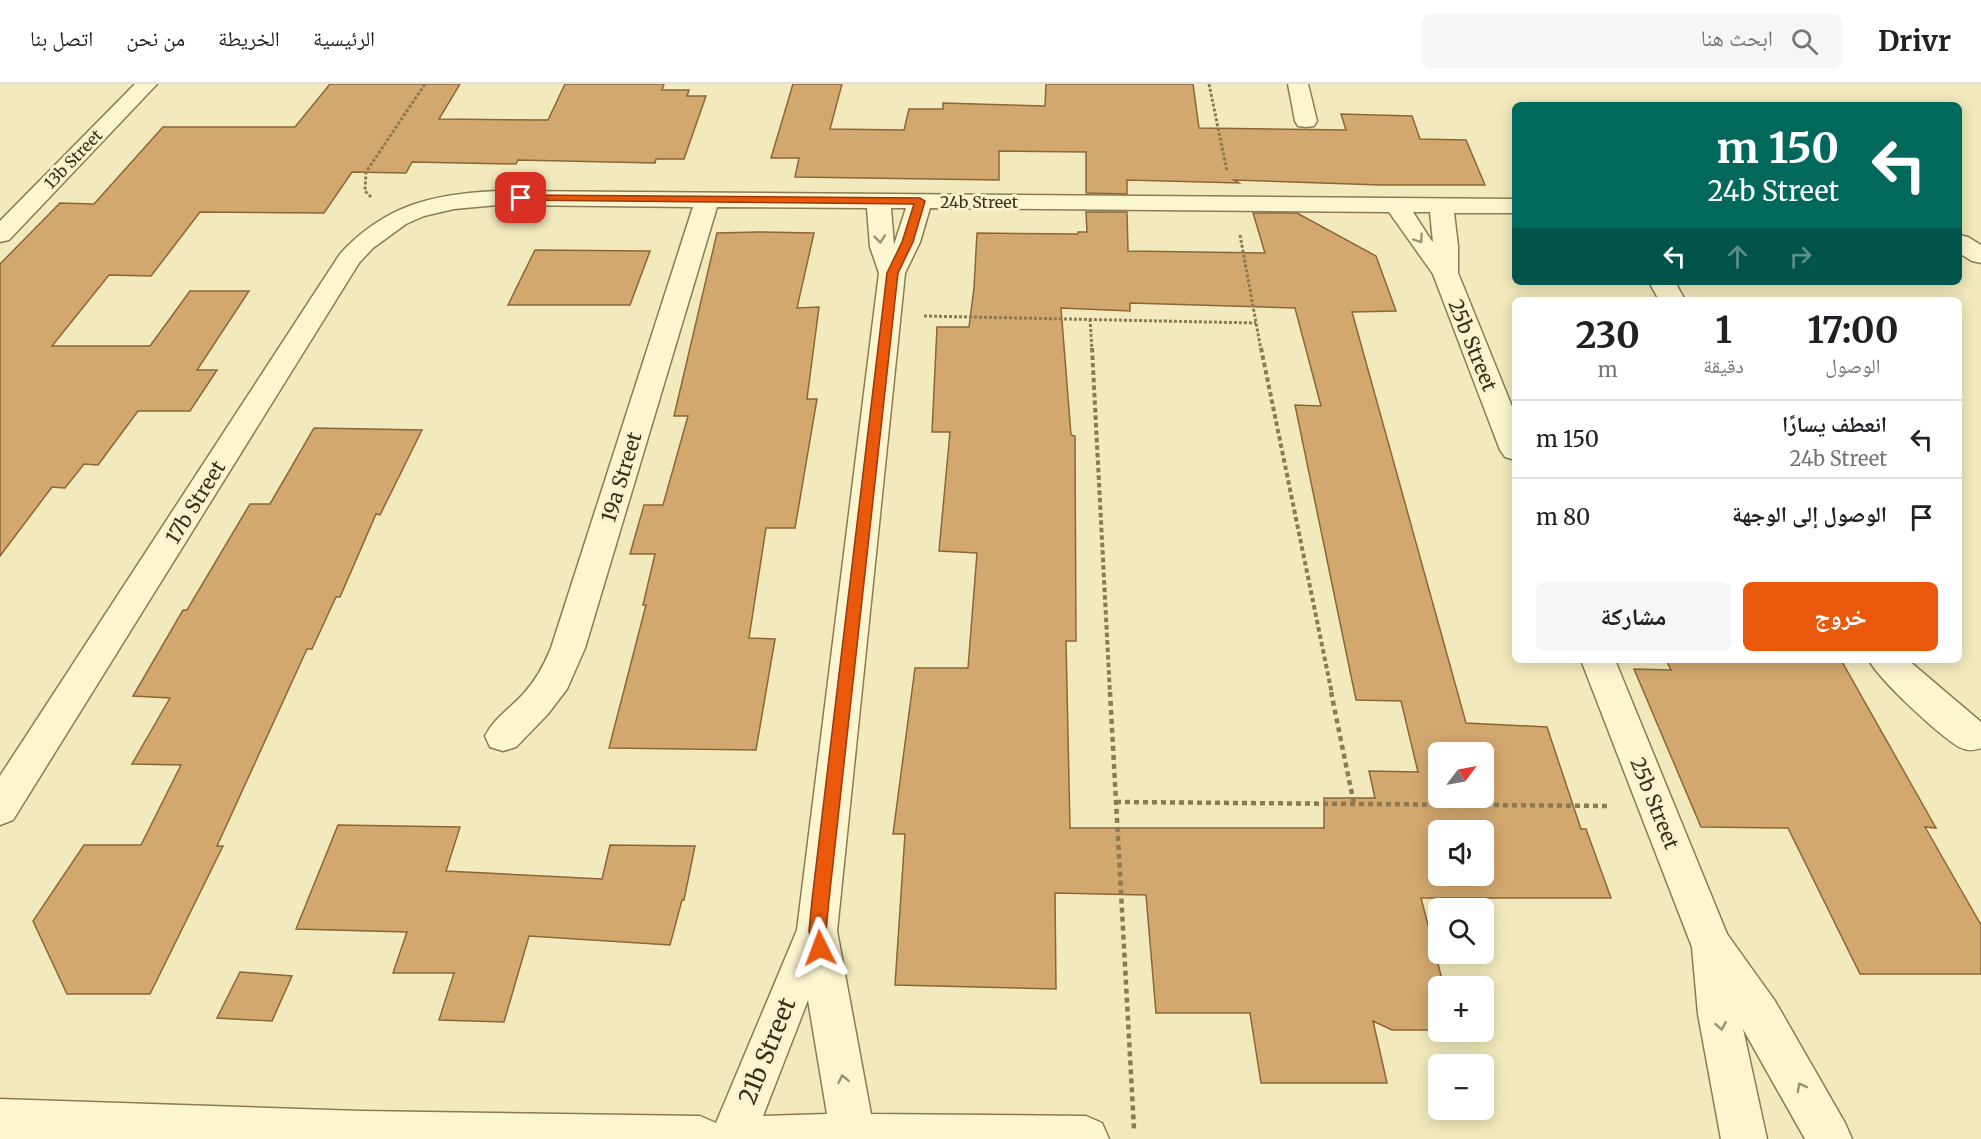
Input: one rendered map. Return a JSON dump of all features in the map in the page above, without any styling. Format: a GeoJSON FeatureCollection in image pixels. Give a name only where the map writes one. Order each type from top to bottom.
{"type":"FeatureCollection","features":[{"type":"Feature","properties":{"kind":"street","name":"13b Street"},"geometry":{"type":"LineString","coordinates":[[0,235],[147,84]]}},
{"type":"Feature","properties":{"kind":"street"},"geometry":{"type":"LineString","coordinates":[[1298,84],[1306,121]]}},
{"type":"Feature","properties":{"kind":"street","name":"24b Street"},"geometry":{"type":"LineString","coordinates":[[408,213],[437,204],[469,199],[1512,206]]}},
{"type":"Feature","properties":{"kind":"street","name":"19a Street"},"geometry":{"type":"LineString","coordinates":[[503,736],[536,704],[555,679],[568,648],[707,200]]}},
{"type":"Feature","properties":{"kind":"street","name":"21b Street"},"geometry":{"type":"LineString","coordinates":[[879,201],[880,242],[892,273]]}},
{"type":"Feature","properties":{"kind":"street","name":"21b Street"},"geometry":{"type":"LineString","coordinates":[[853,1136],[818,931],[892,273],[908,242],[920,201]]}},
{"type":"Feature","properties":{"kind":"street","name":"25b Street"},"geometry":{"type":"LineString","coordinates":[[1396,204],[1422,244],[1445,273],[1512,442]]}},
{"type":"Feature","properties":{"kind":"street","name":"25b Street"},"geometry":{"type":"LineString","coordinates":[[1441,204],[1446,246],[1445,273]]}},
{"type":"Feature","properties":{"kind":"street","name":"17b Street"},"geometry":{"type":"LineString","coordinates":[[0,808],[350,259],[365,240],[387,223],[408,213]]}},
{"type":"Feature","properties":{"kind":"street"},"geometry":{"type":"LineString","coordinates":[[1962,244],[1981,256]]}},
{"type":"Feature","properties":{"kind":"street","name":"25b Street"},"geometry":{"type":"LineString","coordinates":[[1599,663],[1712,947],[1719,1014],[1744,1139]]}},
{"type":"Feature","properties":{"kind":"street"},"geometry":{"type":"LineString","coordinates":[[1889,663],[1920,693],[1972,736]]}},
{"type":"Feature","properties":{"kind":"street","name":"21b Street"},"geometry":{"type":"LineString","coordinates":[[732,1139],[790,992],[818,931]]}},
{"type":"Feature","properties":{"kind":"street","name":"25b Street"},"geometry":{"type":"LineString","coordinates":[[1712,947],[1739,982],[1776,1041],[1829,1139]]}},
{"type":"Feature","properties":{"kind":"street"},"geometry":{"type":"LineString","coordinates":[[0,1121],[287,1136],[700,1139]]}},
{"type":"Feature","properties":{"kind":"street"},"geometry":{"type":"LineString","coordinates":[[749,1139],[853,1136],[1086,1139]]}},
{"type":"Feature","properties":{"kind":"path"},"geometry":{"type":"LineString","coordinates":[[408,213],[382,207],[365,191],[366,172],[425,84]]}},
{"type":"Feature","properties":{"kind":"path"},"geometry":{"type":"LineString","coordinates":[[1209,84],[1354,804]]}},
{"type":"Feature","properties":{"kind":"path"},"geometry":{"type":"LineString","coordinates":[[888,315],[1256,323]]}},
{"type":"Feature","properties":{"kind":"path"},"geometry":{"type":"LineString","coordinates":[[1090,320],[1134,1139]]}},
{"type":"Feature","properties":{"kind":"path"},"geometry":{"type":"LineString","coordinates":[[1116,802],[1656,806]]}},
{"type":"Feature","properties":{"kind":"building"},"geometry":{"type":"Polygon","coordinates":[[[330,84],[460,84],[439,119],[548,120],[565,84],[664,84],[662,90],[689,90],[687,96],[706,96],[684,159],[656,159],[655,163],[518,160],[516,164],[412,162],[406,173],[352,172],[324,213],[200,212],[151,276],[109,275],[52,346],[150,346],[190,291],[249,291],[197,370],[217,370],[190,411],[138,411],[98,465],[84,464],[65,488],[52,487],[0,556],[0,264],[60,203],[94,204],[163,127],[295,127],[330,84]]]}},
{"type":"Feature","properties":{"kind":"building"},"geometry":{"type":"Polygon","coordinates":[[[793,84],[842,84],[830,129],[904,130],[909,109],[943,109],[943,103],[1045,106],[1046,84],[1193,84],[1199,128],[1346,130],[1341,114],[1412,116],[1420,139],[1466,140],[1485,185],[1127,180],[1127,194],[1086,193],[1086,152],[999,151],[999,180],[795,177],[799,158],[771,158],[793,84]]]}},
{"type":"Feature","properties":{"kind":"building"},"geometry":{"type":"Polygon","coordinates":[[[1086,212],[1127,212],[1128,251],[1265,253],[1253,213],[1297,213],[1376,256],[1396,311],[1352,312],[1466,723],[1547,727],[1581,829],[1586,829],[1611,898],[1421,898],[1428,925],[1428,964],[1438,964],[1441,976],[1428,976],[1428,1030],[1392,1030],[1373,1021],[1387,1083],[1261,1083],[1250,1013],[1156,1013],[1146,895],[1055,893],[1056,989],[895,985],[905,834],[893,834],[915,668],[968,668],[977,553],[939,551],[950,432],[932,432],[937,327],[969,327],[977,233],[1078,234],[1078,232],[1087,232],[1086,212]],[[1130,303],[1130,311],[1061,308],[1071,435],[1075,436],[1076,641],[1066,641],[1070,828],[1324,828],[1324,798],[1375,798],[1369,771],[1418,772],[1401,701],[1356,700],[1295,405],[1321,406],[1295,308],[1130,303]]]}},
{"type":"Feature","properties":{"kind":"building"},"geometry":{"type":"Polygon","coordinates":[[[717,233],[814,233],[797,308],[819,307],[807,399],[817,399],[795,528],[766,528],[749,638],[775,639],[756,750],[609,748],[646,605],[643,605],[655,554],[630,554],[644,505],[663,505],[688,416],[674,416],[717,233]]]}},
{"type":"Feature","properties":{"kind":"building"},"geometry":{"type":"Polygon","coordinates":[[[535,250],[650,251],[630,305],[508,305],[535,250]]]}},
{"type":"Feature","properties":{"kind":"building"},"geometry":{"type":"Polygon","coordinates":[[[314,428],[422,430],[380,515],[376,514],[340,597],[336,597],[312,649],[307,649],[217,846],[223,846],[150,994],[67,994],[33,921],[84,845],[141,845],[181,765],[132,764],[170,698],[133,696],[183,610],[187,610],[250,504],[270,504],[314,428]]]}},
{"type":"Feature","properties":{"kind":"building"},"geometry":{"type":"Polygon","coordinates":[[[1668,663],[1843,663],[1936,828],[1925,827],[1981,925],[1981,974],[1860,974],[1788,828],[1701,827],[1634,669],[1671,670],[1668,663]]]}},
{"type":"Feature","properties":{"kind":"building"},"geometry":{"type":"Polygon","coordinates":[[[338,825],[460,827],[446,871],[602,879],[610,845],[695,846],[684,900],[682,900],[670,945],[529,936],[504,1022],[439,1020],[454,973],[393,973],[407,932],[296,929],[338,825]]]}},
{"type":"Feature","properties":{"kind":"building"},"geometry":{"type":"Polygon","coordinates":[[[240,972],[292,976],[272,1021],[217,1018],[240,972]]]}},
{"type":"Feature","properties":{"kind":"route"},"geometry":{"type":"LineString","coordinates":[[521,198],[920,201],[908,242],[892,273],[820,900],[818,931],[820,948]]}}]}
